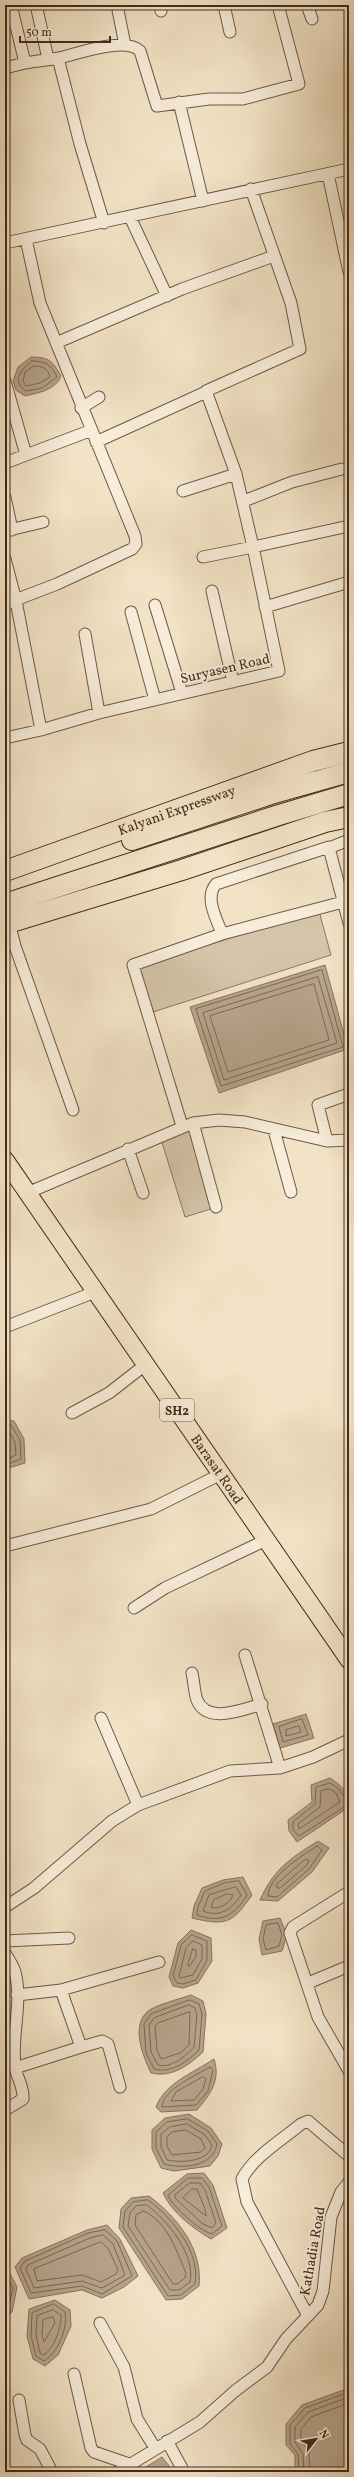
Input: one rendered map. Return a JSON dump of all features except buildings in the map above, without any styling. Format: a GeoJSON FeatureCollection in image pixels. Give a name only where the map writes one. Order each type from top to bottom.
{"type":"FeatureCollection","features":[{"type":"Feature","properties":{"kind":"highway","name":"Kalyani Expressway"},"geometry":{"type":"LineString","coordinates":[[5,871],[313,761],[349,752]]}},
{"type":"Feature","properties":{"kind":"highway"},"geometry":{"type":"LineString","coordinates":[[5,883],[271,794],[349,772]]}},
{"type":"Feature","properties":{"kind":"highway"},"geometry":{"type":"LineString","coordinates":[[6,917],[279,815],[349,794]]}},
{"type":"Feature","properties":{"kind":"highway"},"geometry":{"type":"LineString","coordinates":[[6,917],[182,870],[326,822],[349,817]]}},
{"type":"Feature","properties":{"kind":"main road","name":"Barasat Road"},"geometry":{"type":"LineString","coordinates":[[5,1160],[349,1660]]}},
{"type":"Feature","properties":{"kind":"street"},"geometry":{"type":"LineString","coordinates":[[12,5],[25,63]]}},
{"type":"Feature","properties":{"kind":"street"},"geometry":{"type":"LineString","coordinates":[[117,5],[125,45]]}},
{"type":"Feature","properties":{"kind":"street"},"geometry":{"type":"LineString","coordinates":[[224,5],[230,32]]}},
{"type":"Feature","properties":{"kind":"street"},"geometry":{"type":"LineString","coordinates":[[5,68],[104,47],[125,45],[140,51],[156,105],[179,102],[243,99],[299,84],[278,5]]}},
{"type":"Feature","properties":{"kind":"street"},"geometry":{"type":"LineString","coordinates":[[307,5],[312,19]]}},
{"type":"Feature","properties":{"kind":"street"},"geometry":{"type":"LineString","coordinates":[[37,9],[104,223]]}},
{"type":"Feature","properties":{"kind":"street"},"geometry":{"type":"LineString","coordinates":[[179,102],[203,200]]}},
{"type":"Feature","properties":{"kind":"street"},"geometry":{"type":"LineString","coordinates":[[5,243],[104,223],[251,189],[328,174],[349,168]]}},
{"type":"Feature","properties":{"kind":"street"},"geometry":{"type":"LineString","coordinates":[[328,174],[349,272]]}},
{"type":"Feature","properties":{"kind":"street"},"geometry":{"type":"LineString","coordinates":[[96,442],[300,348],[290,303],[251,189]]}},
{"type":"Feature","properties":{"kind":"street"},"geometry":{"type":"LineString","coordinates":[[130,217],[167,296]]}},
{"type":"Feature","properties":{"kind":"street"},"geometry":{"type":"LineString","coordinates":[[5,604],[16,601],[78,575],[132,549],[136,544],[135,536],[92,430],[81,408],[40,303],[26,239]]}},
{"type":"Feature","properties":{"kind":"street"},"geometry":{"type":"LineString","coordinates":[[56,343],[167,296],[274,256]]}},
{"type":"Feature","properties":{"kind":"street"},"geometry":{"type":"LineString","coordinates":[[5,381],[26,455]]}},
{"type":"Feature","properties":{"kind":"street","name":"Suryasen Road"},"geometry":{"type":"LineString","coordinates":[[5,738],[42,730],[99,713],[280,671],[265,607],[244,501],[236,474],[206,392]]}},
{"type":"Feature","properties":{"kind":"street"},"geometry":{"type":"LineString","coordinates":[[81,408],[99,397]]}},
{"type":"Feature","properties":{"kind":"street"},"geometry":{"type":"LineString","coordinates":[[5,463],[92,430]]}},
{"type":"Feature","properties":{"kind":"street"},"geometry":{"type":"LineString","coordinates":[[244,501],[292,482],[342,470]]}},
{"type":"Feature","properties":{"kind":"street"},"geometry":{"type":"LineString","coordinates":[[183,492],[236,474]]}},
{"type":"Feature","properties":{"kind":"street"},"geometry":{"type":"LineString","coordinates":[[5,497],[9,530],[43,522]]}},
{"type":"Feature","properties":{"kind":"street"},"geometry":{"type":"LineString","coordinates":[[203,557],[253,548],[349,526]]}},
{"type":"Feature","properties":{"kind":"street"},"geometry":{"type":"LineString","coordinates":[[5,559],[16,601],[42,730]]}},
{"type":"Feature","properties":{"kind":"street"},"geometry":{"type":"LineString","coordinates":[[265,607],[348,586]]}},
{"type":"Feature","properties":{"kind":"street"},"geometry":{"type":"LineString","coordinates":[[212,591],[233,682]]}},
{"type":"Feature","properties":{"kind":"street"},"geometry":{"type":"LineString","coordinates":[[155,605],[182,693]]}},
{"type":"Feature","properties":{"kind":"street"},"geometry":{"type":"LineString","coordinates":[[132,612],[155,700]]}},
{"type":"Feature","properties":{"kind":"street"},"geometry":{"type":"LineString","coordinates":[[85,634],[99,713]]}},
{"type":"Feature","properties":{"kind":"street"},"geometry":{"type":"LineString","coordinates":[[222,934],[211,901],[213,888],[216,884],[349,840]]}},
{"type":"Feature","properties":{"kind":"street"},"geometry":{"type":"LineString","coordinates":[[329,847],[349,924]]}},
{"type":"Feature","properties":{"kind":"street"},"geometry":{"type":"LineString","coordinates":[[216,1207],[133,965],[222,934],[343,902]]}},
{"type":"Feature","properties":{"kind":"street"},"geometry":{"type":"LineString","coordinates":[[6,917],[73,1110]]}},
{"type":"Feature","properties":{"kind":"street"},"geometry":{"type":"LineString","coordinates":[[327,1141],[318,1105],[349,1094]]}},
{"type":"Feature","properties":{"kind":"street"},"geometry":{"type":"LineString","coordinates":[[27,1193],[188,1124],[219,1120],[244,1122],[327,1141],[349,1140]]}},
{"type":"Feature","properties":{"kind":"street"},"geometry":{"type":"LineString","coordinates":[[274,1130],[291,1192]]}},
{"type":"Feature","properties":{"kind":"street"},"geometry":{"type":"LineString","coordinates":[[128,1150],[144,1193]]}},
{"type":"Feature","properties":{"kind":"street"},"geometry":{"type":"LineString","coordinates":[[5,1327],[95,1292]]}},
{"type":"Feature","properties":{"kind":"street"},"geometry":{"type":"LineString","coordinates":[[72,1413],[109,1393],[145,1365]]}},
{"type":"Feature","properties":{"kind":"street"},"geometry":{"type":"LineString","coordinates":[[5,1546],[151,1509],[221,1474]]}},
{"type":"Feature","properties":{"kind":"street"},"geometry":{"type":"LineString","coordinates":[[134,1608],[165,1588],[266,1540]]}},
{"type":"Feature","properties":{"kind":"street"},"geometry":{"type":"LineString","coordinates":[[245,1655],[262,1704],[280,1768]]}},
{"type":"Feature","properties":{"kind":"street"},"geometry":{"type":"LineString","coordinates":[[192,1673],[197,1699],[202,1708],[211,1713],[229,1713],[262,1704]]}},
{"type":"Feature","properties":{"kind":"street"},"geometry":{"type":"LineString","coordinates":[[101,1718],[138,1805]]}},
{"type":"Feature","properties":{"kind":"street"},"geometry":{"type":"LineString","coordinates":[[5,1906],[34,1888],[112,1821],[138,1805],[230,1770],[280,1768],[313,1757],[349,1740]]}},
{"type":"Feature","properties":{"kind":"street"},"geometry":{"type":"LineString","coordinates":[[349,1892],[290,1930],[324,2032],[349,2071]]}},
{"type":"Feature","properties":{"kind":"street"},"geometry":{"type":"LineString","coordinates":[[5,1941],[69,1938]]}},
{"type":"Feature","properties":{"kind":"street"},"geometry":{"type":"LineString","coordinates":[[5,1952],[15,1972],[10,1982],[17,1995],[13,2040],[15,2068],[22,2088],[23,2099],[5,2110]]}},
{"type":"Feature","properties":{"kind":"street"},"geometry":{"type":"LineString","coordinates":[[17,1995],[61,1990],[159,1962]]}},
{"type":"Feature","properties":{"kind":"street"},"geometry":{"type":"LineString","coordinates":[[308,1983],[349,1966]]}},
{"type":"Feature","properties":{"kind":"street"},"geometry":{"type":"LineString","coordinates":[[61,1990],[81,2047]]}},
{"type":"Feature","properties":{"kind":"street"},"geometry":{"type":"LineString","coordinates":[[15,2068],[81,2047],[107,2042],[120,2087]]}},
{"type":"Feature","properties":{"kind":"street"},"geometry":{"type":"LineString","coordinates":[[308,2316],[248,2202],[242,2179],[248,2169],[301,2124],[308,2121],[349,2156]]}},
{"type":"Feature","properties":{"kind":"street","name":"Kathadia Road"},"geometry":{"type":"LineString","coordinates":[[118,2472],[155,2448],[200,2422],[235,2391],[272,2362],[286,2340],[318,2305],[323,2291],[331,2217],[341,2192],[349,2182]]}},
{"type":"Feature","properties":{"kind":"street"},"geometry":{"type":"LineString","coordinates":[[100,2323],[124,2367],[137,2419],[155,2448]]}},
{"type":"Feature","properties":{"kind":"street"},"geometry":{"type":"LineString","coordinates":[[74,2374],[91,2448],[94,2452],[129,2464]]}},
{"type":"Feature","properties":{"kind":"street"},"geometry":{"type":"LineString","coordinates":[[19,2400],[27,2440],[40,2449],[52,2472]]}},
{"type":"Feature","properties":{"kind":"street"},"geometry":{"type":"LineString","coordinates":[[167,2441],[184,2472]]}},
{"type":"Feature","properties":{"kind":"shaded area"},"geometry":{"type":"Polygon","coordinates":[[[319,911],[331,955],[153,1012],[138,966],[319,911]]]}},
{"type":"Feature","properties":{"kind":"shaded area"},"geometry":{"type":"Polygon","coordinates":[[[189,1126],[214,1208],[185,1217],[161,1139],[189,1126]]]}},
{"type":"Feature","properties":{"kind":"water"},"geometry":{"type":"Polygon","coordinates":[[[31,357],[42,358],[50,361],[53,363],[61,376],[59,381],[51,388],[25,396],[16,390],[13,381],[18,367],[31,357]]]}},
{"type":"Feature","properties":{"kind":"water"},"geometry":{"type":"Polygon","coordinates":[[[325,965],[348,1049],[219,1093],[190,1007],[325,965]]]}},
{"type":"Feature","properties":{"kind":"water"},"geometry":{"type":"Polygon","coordinates":[[[5,1420],[14,1421],[24,1439],[25,1463],[5,1469],[5,1420]]]}},
{"type":"Feature","properties":{"kind":"water"},"geometry":{"type":"Polygon","coordinates":[[[306,1714],[314,1738],[280,1748],[273,1724],[306,1714]]]}},
{"type":"Feature","properties":{"kind":"water"},"geometry":{"type":"Polygon","coordinates":[[[330,1778],[346,1793],[349,1807],[297,1842],[289,1831],[288,1820],[312,1802],[311,1785],[330,1778]]]}},
{"type":"Feature","properties":{"kind":"water"},"geometry":{"type":"Polygon","coordinates":[[[318,1841],[329,1848],[312,1872],[278,1901],[260,1900],[265,1889],[277,1872],[291,1859],[318,1841]]]}},
{"type":"Feature","properties":{"kind":"water"},"geometry":{"type":"Polygon","coordinates":[[[243,1877],[252,1895],[239,1912],[233,1917],[221,1922],[192,1918],[194,1906],[202,1888],[223,1880],[243,1877]]]}},
{"type":"Feature","properties":{"kind":"water"},"geometry":{"type":"Polygon","coordinates":[[[280,1918],[287,1935],[282,1951],[262,1955],[259,1939],[263,1921],[280,1918]]]}},
{"type":"Feature","properties":{"kind":"water"},"geometry":{"type":"Polygon","coordinates":[[[191,1930],[211,1938],[212,1961],[198,1983],[183,1988],[173,1986],[169,1977],[178,1943],[191,1930]]]}},
{"type":"Feature","properties":{"kind":"water"},"geometry":{"type":"Polygon","coordinates":[[[191,1995],[203,2001],[206,2014],[203,2052],[179,2070],[165,2074],[151,2073],[140,2042],[139,2033],[142,2018],[150,2009],[191,1995]]]}},
{"type":"Feature","properties":{"kind":"water"},"geometry":{"type":"Polygon","coordinates":[[[214,2059],[216,2074],[213,2087],[197,2110],[161,2112],[156,2107],[166,2091],[180,2079],[214,2059]]]}},
{"type":"Feature","properties":{"kind":"water"},"geometry":{"type":"Polygon","coordinates":[[[189,2114],[211,2128],[222,2144],[218,2156],[210,2166],[174,2171],[161,2168],[152,2149],[152,2130],[165,2118],[189,2114]]]}},
{"type":"Feature","properties":{"kind":"water"},"geometry":{"type":"Polygon","coordinates":[[[204,2173],[213,2185],[227,2228],[211,2239],[190,2225],[177,2213],[163,2193],[187,2174],[204,2173]]]}},
{"type":"Feature","properties":{"kind":"water"},"geometry":{"type":"Polygon","coordinates":[[[149,2196],[178,2224],[186,2235],[197,2259],[199,2286],[182,2299],[166,2300],[119,2228],[121,2209],[131,2198],[149,2196]]]}},
{"type":"Feature","properties":{"kind":"water"},"geometry":{"type":"Polygon","coordinates":[[[107,2225],[120,2239],[138,2276],[124,2287],[102,2298],[82,2290],[29,2299],[15,2267],[22,2258],[87,2230],[107,2225]]]}},
{"type":"Feature","properties":{"kind":"water"},"geometry":{"type":"Polygon","coordinates":[[[5,2264],[17,2287],[12,2312],[5,2318],[5,2264]]]}},
{"type":"Feature","properties":{"kind":"water"},"geometry":{"type":"Polygon","coordinates":[[[55,2300],[70,2310],[71,2326],[58,2355],[45,2366],[33,2359],[27,2336],[29,2309],[55,2300]]]}},
{"type":"Feature","properties":{"kind":"water"},"geometry":{"type":"Polygon","coordinates":[[[349,2388],[349,2472],[295,2472],[295,2455],[286,2445],[286,2424],[302,2405],[349,2388]]]}},
{"type":"Feature","properties":{"kind":"water"},"geometry":{"type":"Polygon","coordinates":[[[162,2457],[174,2472],[138,2472],[162,2457]]]}}]}
